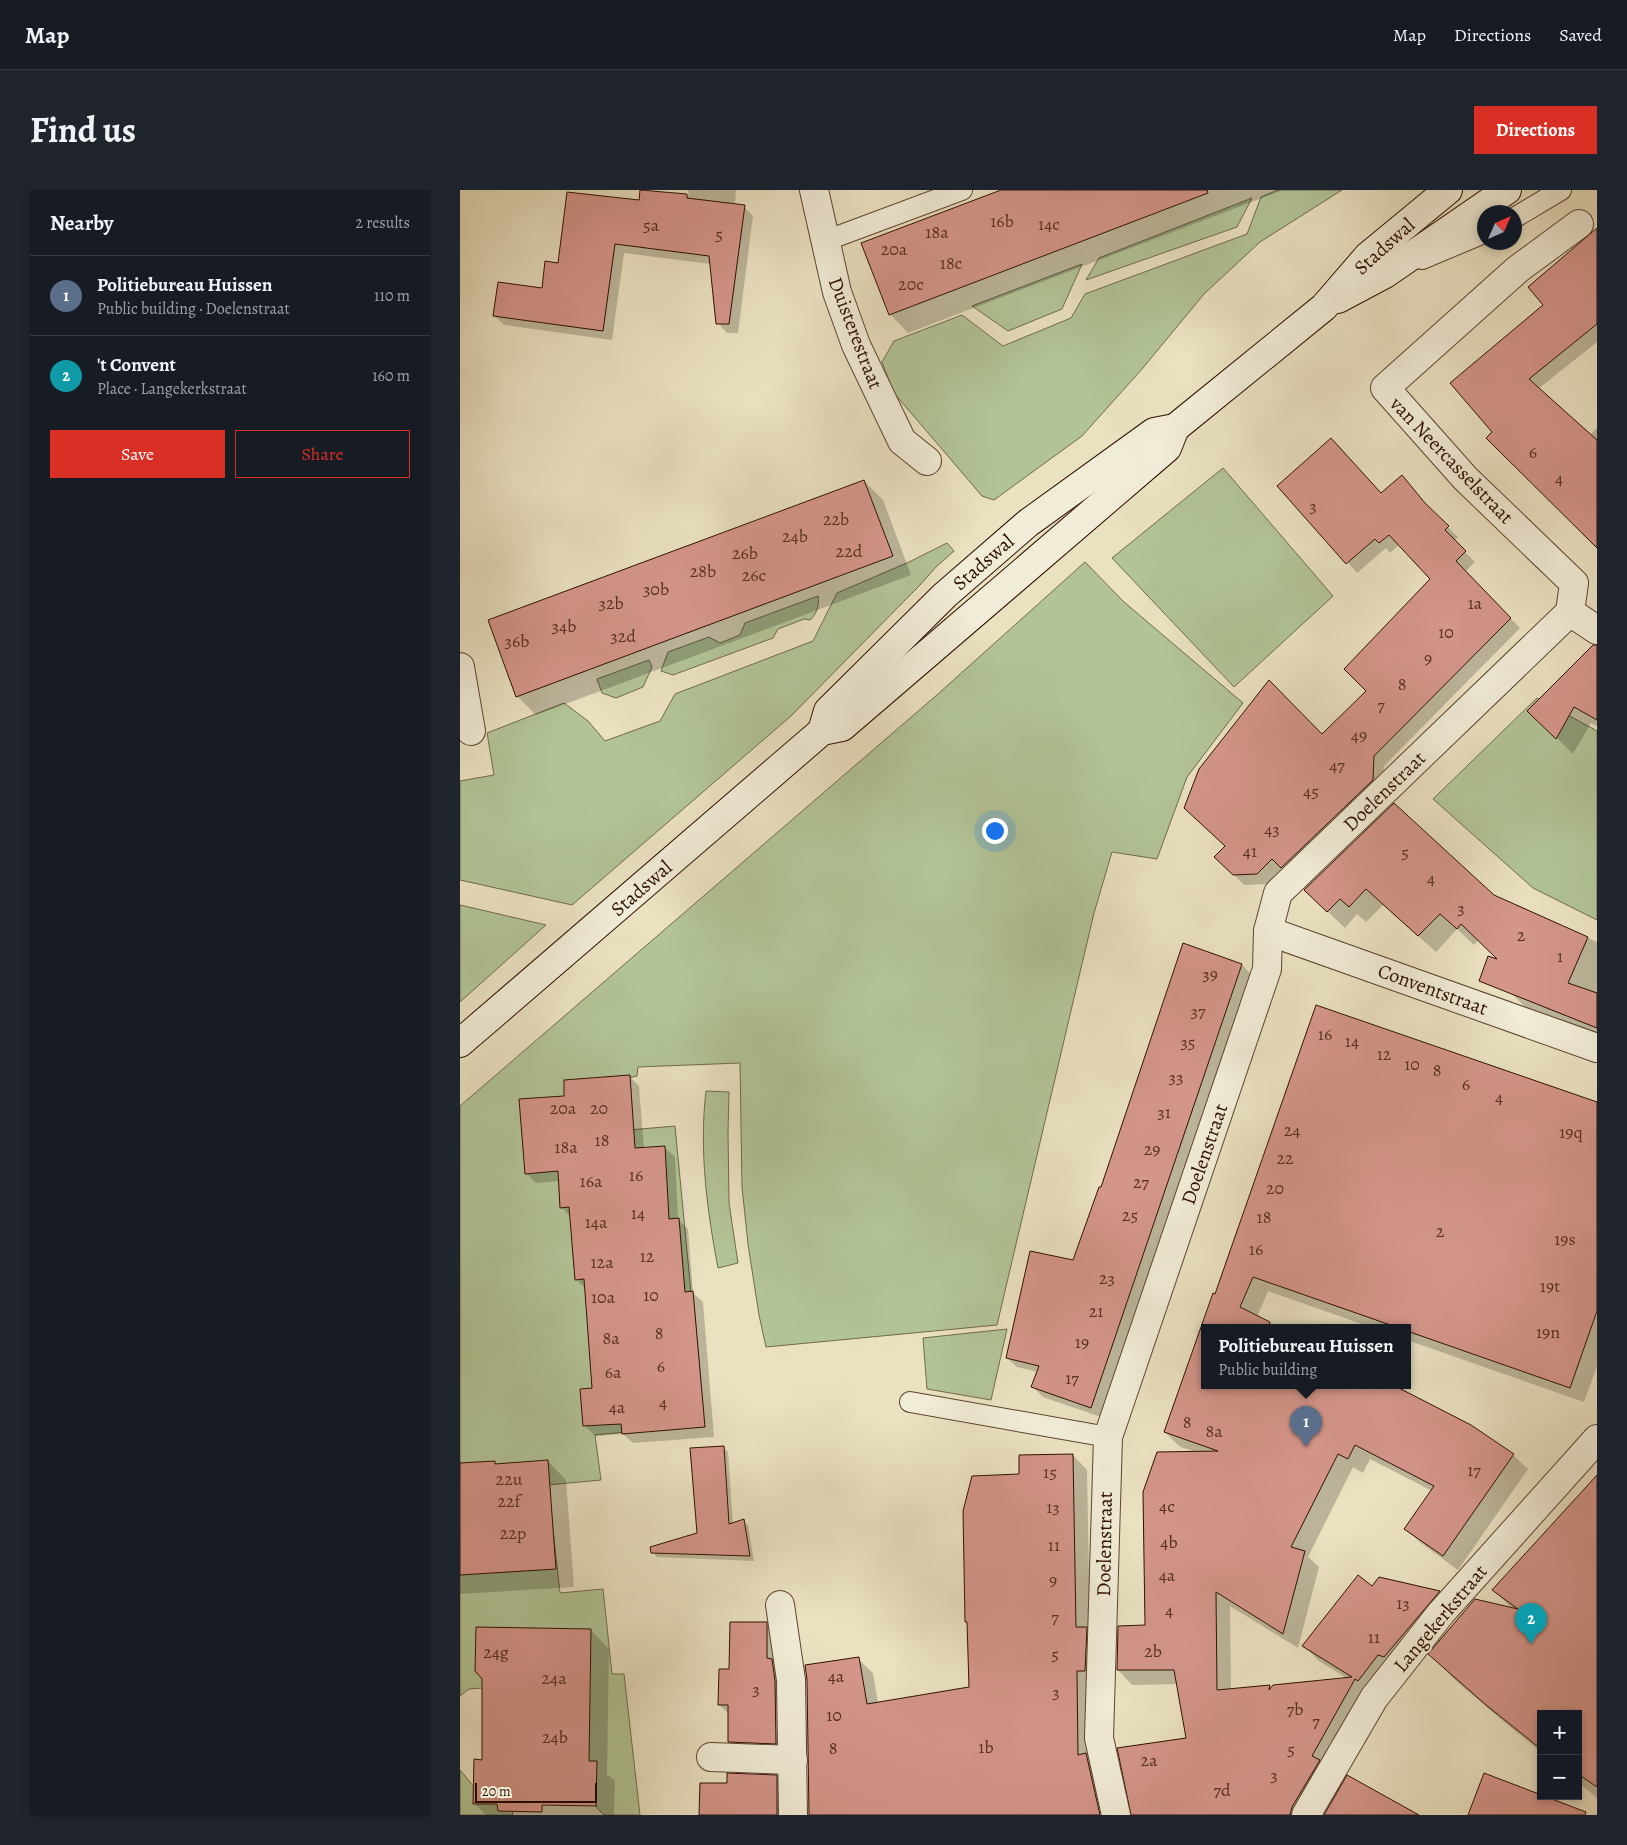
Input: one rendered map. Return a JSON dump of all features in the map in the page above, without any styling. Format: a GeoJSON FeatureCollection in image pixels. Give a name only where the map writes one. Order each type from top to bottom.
{"type":"FeatureCollection","features":[{"type":"Feature","properties":{"kind":"street","name":"Duisterestraat"},"geometry":{"type":"LineString","coordinates":[[814,190],[837,292],[856,345],[902,441],[927,461]]}},
{"type":"Feature","properties":{"kind":"street","name":"Stadswal"},"geometry":{"type":"LineString","coordinates":[[460,1043],[822,732],[828,711],[945,595],[1028,523],[1154,432],[1175,428],[1324,307],[1368,256],[1448,190]]}},
{"type":"Feature","properties":{"kind":"street","name":"Stadswal"},"geometry":{"type":"LineString","coordinates":[[1324,307],[1385,274],[1506,190]]}},
{"type":"Feature","properties":{"kind":"street","name":"van Neercasselstraat"},"geometry":{"type":"LineString","coordinates":[[1570,612],[1574,583],[1465,478],[1384,388],[1518,269],[1579,224]]}},
{"type":"Feature","properties":{"kind":"street"},"geometry":{"type":"LineString","coordinates":[[1570,612],[1597,630]]}},
{"type":"Feature","properties":{"kind":"street","name":"Doelenstraat"},"geometry":{"type":"LineString","coordinates":[[1116,1815],[1099,1738],[1108,1437],[1267,969],[1268,931],[1278,893],[1570,612]]}},
{"type":"Feature","properties":{"kind":"street"},"geometry":{"type":"LineString","coordinates":[[460,667],[471,731]]}},
{"type":"Feature","properties":{"kind":"street","name":"Conventstraat"},"geometry":{"type":"LineString","coordinates":[[1268,931],[1597,1048]]}},
{"type":"Feature","properties":{"kind":"street","name":"Langekerkstraat"},"geometry":{"type":"LineString","coordinates":[[1306,1815],[1380,1690],[1441,1613],[1597,1439]]}},
{"type":"Feature","properties":{"kind":"street"},"geometry":{"type":"LineString","coordinates":[[780,1605],[791,1680],[794,1815]]}},
{"type":"Feature","properties":{"kind":"street"},"geometry":{"type":"LineString","coordinates":[[711,1757],[793,1760]]}},
{"type":"Feature","properties":{"kind":"lane"},"geometry":{"type":"LineString","coordinates":[[825,241],[962,190]]}},
{"type":"Feature","properties":{"kind":"lane"},"geometry":{"type":"LineString","coordinates":[[1522,213],[1561,190]]}},
{"type":"Feature","properties":{"kind":"lane","name":"Stadswal"},"geometry":{"type":"LineString","coordinates":[[1385,274],[1477,236]]}},
{"type":"Feature","properties":{"kind":"lane"},"geometry":{"type":"LineString","coordinates":[[910,1402],[1108,1437]]}},
{"type":"Feature","properties":{"kind":"green space"},"geometry":{"type":"Polygon","coordinates":[[[1278,190],[1342,190],[1260,242],[1204,294],[1142,369],[1082,436],[994,500],[982,496],[894,393],[882,362],[894,341],[962,315],[1003,346],[1071,318],[1085,294],[1247,234],[1261,197],[1278,190]]]}},
{"type":"Feature","properties":{"kind":"green space"},"geometry":{"type":"Polygon","coordinates":[[[1252,198],[1237,227],[1086,280],[1099,258],[1252,198]]]}},
{"type":"Feature","properties":{"kind":"green space"},"geometry":{"type":"Polygon","coordinates":[[[1082,264],[1062,309],[1008,331],[972,306],[1082,264]]]}},
{"type":"Feature","properties":{"kind":"green space"},"geometry":{"type":"Polygon","coordinates":[[[1223,468],[1333,596],[1234,687],[1112,558],[1223,468]]]}},
{"type":"Feature","properties":{"kind":"green space"},"geometry":{"type":"Polygon","coordinates":[[[947,543],[954,551],[936,567],[791,716],[572,905],[460,880],[460,781],[494,775],[487,733],[564,703],[588,721],[605,741],[660,721],[675,694],[813,641],[837,593],[909,562],[947,543]]]}},
{"type":"Feature","properties":{"kind":"green space"},"geometry":{"type":"Polygon","coordinates":[[[1085,562],[1124,602],[1243,703],[1187,777],[1157,859],[1112,852],[1094,913],[997,1325],[766,1347],[748,1244],[742,1187],[740,1063],[638,1067],[637,1076],[628,1078],[618,1131],[675,1126],[700,1386],[676,1427],[595,1435],[601,1480],[548,1485],[560,1593],[603,1589],[612,1674],[624,1674],[640,1815],[604,1815],[597,1808],[551,1683],[469,1689],[460,1696],[460,1106],[938,694],[1085,562]]]}},
{"type":"Feature","properties":{"kind":"green space"},"geometry":{"type":"Polygon","coordinates":[[[818,596],[817,610],[810,620],[804,619],[778,629],[773,638],[673,675],[661,671],[668,652],[709,637],[720,643],[740,635],[745,623],[818,596]]]}},
{"type":"Feature","properties":{"kind":"green space"},"geometry":{"type":"Polygon","coordinates":[[[649,660],[652,667],[643,687],[616,698],[602,693],[597,679],[649,660]]]}},
{"type":"Feature","properties":{"kind":"green space"},"geometry":{"type":"Polygon","coordinates":[[[1537,698],[1597,731],[1597,920],[1533,888],[1433,799],[1537,698]]]}},
{"type":"Feature","properties":{"kind":"green space"},"geometry":{"type":"Polygon","coordinates":[[[460,905],[546,925],[460,1002],[460,905]]]}},
{"type":"Feature","properties":{"kind":"green space"},"geometry":{"type":"Polygon","coordinates":[[[706,1091],[729,1092],[729,1203],[738,1263],[718,1268],[705,1180],[703,1135],[706,1091]]]}},
{"type":"Feature","properties":{"kind":"green space"},"geometry":{"type":"Polygon","coordinates":[[[1007,1329],[991,1400],[927,1389],[923,1338],[1007,1329]]]}},
{"type":"Feature","properties":{"kind":"green space"},"geometry":{"type":"Polygon","coordinates":[[[460,1770],[474,1787],[512,1811],[513,1815],[460,1815],[460,1770]]]}},
{"type":"Feature","properties":{"kind":"building"},"geometry":{"type":"Polygon","coordinates":[[[640,190],[687,194],[687,198],[745,205],[729,324],[716,324],[709,256],[615,244],[603,331],[493,316],[498,282],[542,288],[545,261],[558,263],[567,192],[639,200],[640,190]]]}},
{"type":"Feature","properties":{"kind":"building"},"geometry":{"type":"Polygon","coordinates":[[[1001,190],[1207,190],[1208,193],[889,315],[861,243],[1001,190]]]}},
{"type":"Feature","properties":{"kind":"building"},"geometry":{"type":"Polygon","coordinates":[[[1597,228],[1597,324],[1529,379],[1597,440],[1597,548],[1486,438],[1492,432],[1450,383],[1543,305],[1528,287],[1597,228]]]}},
{"type":"Feature","properties":{"kind":"building"},"geometry":{"type":"Polygon","coordinates":[[[1331,438],[1381,493],[1402,475],[1425,503],[1449,526],[1445,530],[1466,551],[1456,561],[1511,618],[1374,756],[1373,780],[1281,868],[1272,859],[1257,874],[1233,875],[1214,857],[1225,846],[1184,808],[1199,769],[1269,680],[1322,734],[1366,691],[1344,669],[1430,579],[1389,535],[1379,543],[1375,539],[1346,564],[1277,486],[1331,438]]]}},
{"type":"Feature","properties":{"kind":"building"},"geometry":{"type":"Polygon","coordinates":[[[864,480],[893,556],[516,697],[488,620],[864,480]]]}},
{"type":"Feature","properties":{"kind":"building"},"geometry":{"type":"Polygon","coordinates":[[[1593,645],[1597,645],[1597,720],[1574,707],[1556,739],[1527,711],[1593,645]]]}},
{"type":"Feature","properties":{"kind":"building"},"geometry":{"type":"Polygon","coordinates":[[[1394,803],[1494,895],[1588,937],[1568,983],[1597,993],[1597,1028],[1479,981],[1488,956],[1497,959],[1461,924],[1457,929],[1440,914],[1418,936],[1366,889],[1349,907],[1340,899],[1327,912],[1304,890],[1394,803]]]}},
{"type":"Feature","properties":{"kind":"building"},"geometry":{"type":"Polygon","coordinates":[[[1183,943],[1242,964],[1091,1408],[1031,1387],[1039,1366],[1006,1358],[1030,1251],[1073,1260],[1099,1187],[1101,1187],[1183,943]]]}},
{"type":"Feature","properties":{"kind":"building"},"geometry":{"type":"Polygon","coordinates":[[[1316,1005],[1597,1102],[1597,1311],[1570,1388],[1411,1332],[1411,1324],[1388,1324],[1253,1277],[1240,1307],[1270,1322],[1269,1324],[1202,1324],[1213,1293],[1215,1294],[1316,1005]]]}},
{"type":"Feature","properties":{"kind":"building"},"geometry":{"type":"Polygon","coordinates":[[[630,1075],[635,1148],[665,1146],[669,1219],[679,1218],[685,1292],[693,1291],[705,1427],[622,1434],[621,1424],[583,1426],[580,1389],[592,1388],[584,1279],[575,1280],[569,1207],[560,1208],[558,1171],[525,1174],[519,1099],[564,1096],[564,1080],[630,1075]]]}},
{"type":"Feature","properties":{"kind":"building"},"geometry":{"type":"Polygon","coordinates":[[[1201,1327],[1201,1389],[1401,1389],[1471,1425],[1514,1454],[1443,1556],[1404,1529],[1434,1486],[1355,1445],[1348,1459],[1338,1454],[1291,1547],[1305,1551],[1283,1634],[1216,1592],[1217,1690],[1270,1685],[1269,1690],[1273,1685],[1352,1677],[1302,1646],[1358,1575],[1372,1586],[1379,1577],[1440,1591],[1384,1657],[1378,1655],[1358,1681],[1355,1679],[1312,1756],[1320,1760],[1292,1807],[1290,1815],[1131,1815],[1117,1748],[1186,1738],[1174,1670],[1117,1670],[1118,1626],[1145,1625],[1143,1492],[1157,1452],[1218,1451],[1164,1432],[1201,1327]]]}},
{"type":"Feature","properties":{"kind":"building"},"geometry":{"type":"Polygon","coordinates":[[[724,1446],[729,1524],[744,1519],[750,1556],[651,1553],[650,1547],[697,1533],[690,1448],[724,1446]]]}},
{"type":"Feature","properties":{"kind":"building"},"geometry":{"type":"Polygon","coordinates":[[[1073,1454],[1076,1627],[1087,1627],[1085,1671],[1077,1671],[1078,1755],[1086,1753],[1100,1815],[809,1815],[807,1680],[805,1665],[859,1657],[867,1704],[969,1687],[967,1622],[965,1622],[963,1511],[972,1476],[1019,1474],[1019,1455],[1073,1454]]]}},
{"type":"Feature","properties":{"kind":"building"},"geometry":{"type":"Polygon","coordinates":[[[548,1460],[556,1569],[460,1575],[460,1463],[495,1461],[495,1464],[548,1460]]]}},
{"type":"Feature","properties":{"kind":"building"},"geometry":{"type":"Polygon","coordinates":[[[1597,1475],[1597,1787],[1582,1777],[1582,1710],[1537,1710],[1537,1746],[1486,1705],[1428,1654],[1475,1599],[1518,1609],[1492,1590],[1597,1475]]]}},
{"type":"Feature","properties":{"kind":"building"},"geometry":{"type":"Polygon","coordinates":[[[730,1622],[767,1622],[767,1658],[772,1659],[775,1681],[776,1744],[728,1742],[728,1705],[718,1705],[719,1669],[729,1669],[730,1622]]]}},
{"type":"Feature","properties":{"kind":"building"},"geometry":{"type":"Polygon","coordinates":[[[476,1627],[591,1629],[589,1761],[597,1761],[596,1806],[542,1805],[542,1812],[498,1811],[497,1804],[473,1804],[474,1759],[482,1760],[482,1679],[475,1671],[476,1627]]]}},
{"type":"Feature","properties":{"kind":"building"},"geometry":{"type":"Polygon","coordinates":[[[727,1773],[777,1775],[777,1815],[699,1815],[700,1783],[727,1783],[727,1773]]]}},
{"type":"Feature","properties":{"kind":"building"},"geometry":{"type":"Polygon","coordinates":[[[1484,1773],[1537,1793],[1537,1800],[1555,1800],[1586,1812],[1585,1815],[1468,1815],[1484,1773]]]}},
{"type":"Feature","properties":{"kind":"building"},"geometry":{"type":"Polygon","coordinates":[[[1347,1775],[1419,1815],[1324,1815],[1347,1775]]]}},
{"type":"Feature","properties":{"kind":"place","name":"Politiebureau Huissen"},"geometry":{"type":"Point","coordinates":[1306,1447]}},
{"type":"Feature","properties":{"kind":"place","name":"'t Convent"},"geometry":{"type":"Point","coordinates":[1531,1644]}}]}
